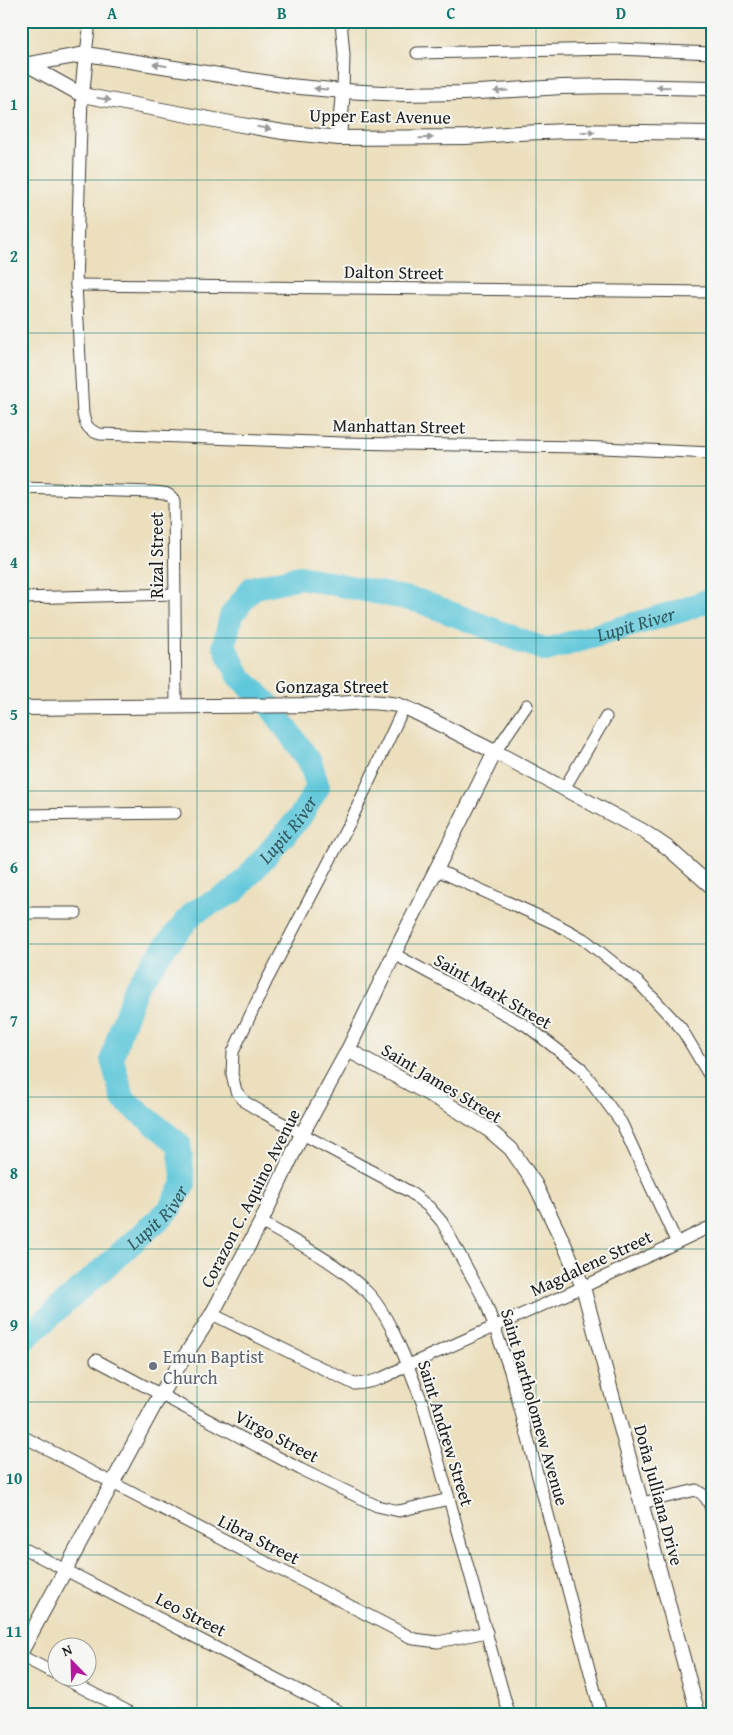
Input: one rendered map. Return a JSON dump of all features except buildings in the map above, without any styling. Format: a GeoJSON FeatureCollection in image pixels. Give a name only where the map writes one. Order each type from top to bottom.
{"type":"FeatureCollection","features":[{"type":"Feature","properties":{"kind":"street"},"geometry":{"type":"LineString","coordinates":[[76,285],[82,94],[90,21]]}},
{"type":"Feature","properties":{"kind":"street"},"geometry":{"type":"LineString","coordinates":[[339,138],[344,55],[341,21]]}},
{"type":"Feature","properties":{"kind":"street"},"geometry":{"type":"LineString","coordinates":[[417,53],[616,49],[712,53]]}},
{"type":"Feature","properties":{"kind":"street","name":"Upper East Avenue"},"geometry":{"type":"LineString","coordinates":[[25,65],[86,54],[263,82],[343,91],[403,94],[606,86],[712,88]]}},
{"type":"Feature","properties":{"kind":"street","name":"Upper East Avenue"},"geometry":{"type":"LineString","coordinates":[[25,65],[82,94],[255,127],[339,138],[467,137],[568,132],[712,133]]}},
{"type":"Feature","properties":{"kind":"street","name":"Dalton Street"},"geometry":{"type":"LineString","coordinates":[[76,285],[712,292]]}},
{"type":"Feature","properties":{"kind":"street","name":"Manhattan Street"},"geometry":{"type":"LineString","coordinates":[[76,285],[83,414],[92,432],[100,434],[342,443],[580,447],[712,453]]}},
{"type":"Feature","properties":{"kind":"street","name":"Rizal Street"},"geometry":{"type":"LineString","coordinates":[[21,488],[170,494],[174,502],[176,706]]}},
{"type":"Feature","properties":{"kind":"street"},"geometry":{"type":"LineString","coordinates":[[21,598],[174,594]]}},
{"type":"Feature","properties":{"kind":"street","name":"Gonzaga Street"},"geometry":{"type":"LineString","coordinates":[[21,708],[320,705],[367,702],[404,707],[495,752],[643,831],[668,848],[712,887]]}},
{"type":"Feature","properties":{"kind":"street"},"geometry":{"type":"LineString","coordinates":[[495,752],[527,705]]}},
{"type":"Feature","properties":{"kind":"street","name":"Saint Bartholomew Avenue"},"geometry":{"type":"LineString","coordinates":[[404,707],[352,818],[267,980],[233,1052],[232,1074],[236,1091],[246,1102],[410,1192],[429,1207],[442,1222],[486,1303],[510,1371],[601,1714]]}},
{"type":"Feature","properties":{"kind":"street"},"geometry":{"type":"LineString","coordinates":[[564,789],[606,717]]}},
{"type":"Feature","properties":{"kind":"street","name":"Corazon C. Aquino Avenue"},"geometry":{"type":"LineString","coordinates":[[21,1652],[160,1395],[212,1314],[261,1222],[302,1134],[348,1050],[495,752]]}},
{"type":"Feature","properties":{"kind":"street"},"geometry":{"type":"LineString","coordinates":[[21,815],[175,813]]}},
{"type":"Feature","properties":{"kind":"street"},"geometry":{"type":"LineString","coordinates":[[437,870],[556,924],[585,940],[640,984],[680,1028],[712,1080]]}},
{"type":"Feature","properties":{"kind":"street"},"geometry":{"type":"LineString","coordinates":[[21,913],[76,913]]}},
{"type":"Feature","properties":{"kind":"street","name":"Saint Mark Street"},"geometry":{"type":"LineString","coordinates":[[394,954],[527,1026],[581,1068],[621,1122],[676,1241]]}},
{"type":"Feature","properties":{"kind":"street","name":"Saint James Street"},"geometry":{"type":"LineString","coordinates":[[348,1050],[449,1105],[489,1130],[511,1149],[535,1184],[583,1287]]}},
{"type":"Feature","properties":{"kind":"street","name":"Saint Andrew Street"},"geometry":{"type":"LineString","coordinates":[[261,1222],[338,1268],[368,1293],[384,1316],[408,1365],[423,1405],[509,1714]]}},
{"type":"Feature","properties":{"kind":"street","name":"Magdalene Street"},"geometry":{"type":"LineString","coordinates":[[212,1314],[354,1384],[369,1383],[583,1287],[676,1241],[712,1226]]}},
{"type":"Feature","properties":{"kind":"street","name":"Doña Julliana Drive"},"geometry":{"type":"LineString","coordinates":[[583,1287],[698,1714]]}},
{"type":"Feature","properties":{"kind":"street","name":"Virgo Street"},"geometry":{"type":"LineString","coordinates":[[96,1360],[300,1469],[376,1506],[399,1511],[449,1499]]}},
{"type":"Feature","properties":{"kind":"street","name":"Libra Street"},"geometry":{"type":"LineString","coordinates":[[22,1436],[414,1639],[438,1642],[487,1632]]}},
{"type":"Feature","properties":{"kind":"street"},"geometry":{"type":"LineString","coordinates":[[642,1503],[696,1490],[702,1493],[709,1502],[712,1512]]}},
{"type":"Feature","properties":{"kind":"street","name":"Leo Street"},"geometry":{"type":"LineString","coordinates":[[21,1547],[344,1714]]}},
{"type":"Feature","properties":{"kind":"street"},"geometry":{"type":"LineString","coordinates":[[21,1656],[48,1670]]}},
{"type":"Feature","properties":{"kind":"street"},"geometry":{"type":"LineString","coordinates":[[82,1688],[132,1714]]}},
{"type":"Feature","properties":{"kind":"waterway","name":"Lupit River"},"geometry":{"type":"LineString","coordinates":[[21,1342],[169,1210],[184,1184],[179,1144],[123,1099],[112,1059],[121,1028],[137,985],[166,946],[194,912],[235,891],[300,817],[318,787],[310,762],[271,707],[239,676],[224,645],[231,616],[252,588],[300,577],[419,601],[546,650],[683,610],[712,599]]}},
{"type":"Feature","properties":{"kind":"place","name":"Emun Baptist Church"},"geometry":{"type":"Point","coordinates":[153,1366]}}]}
